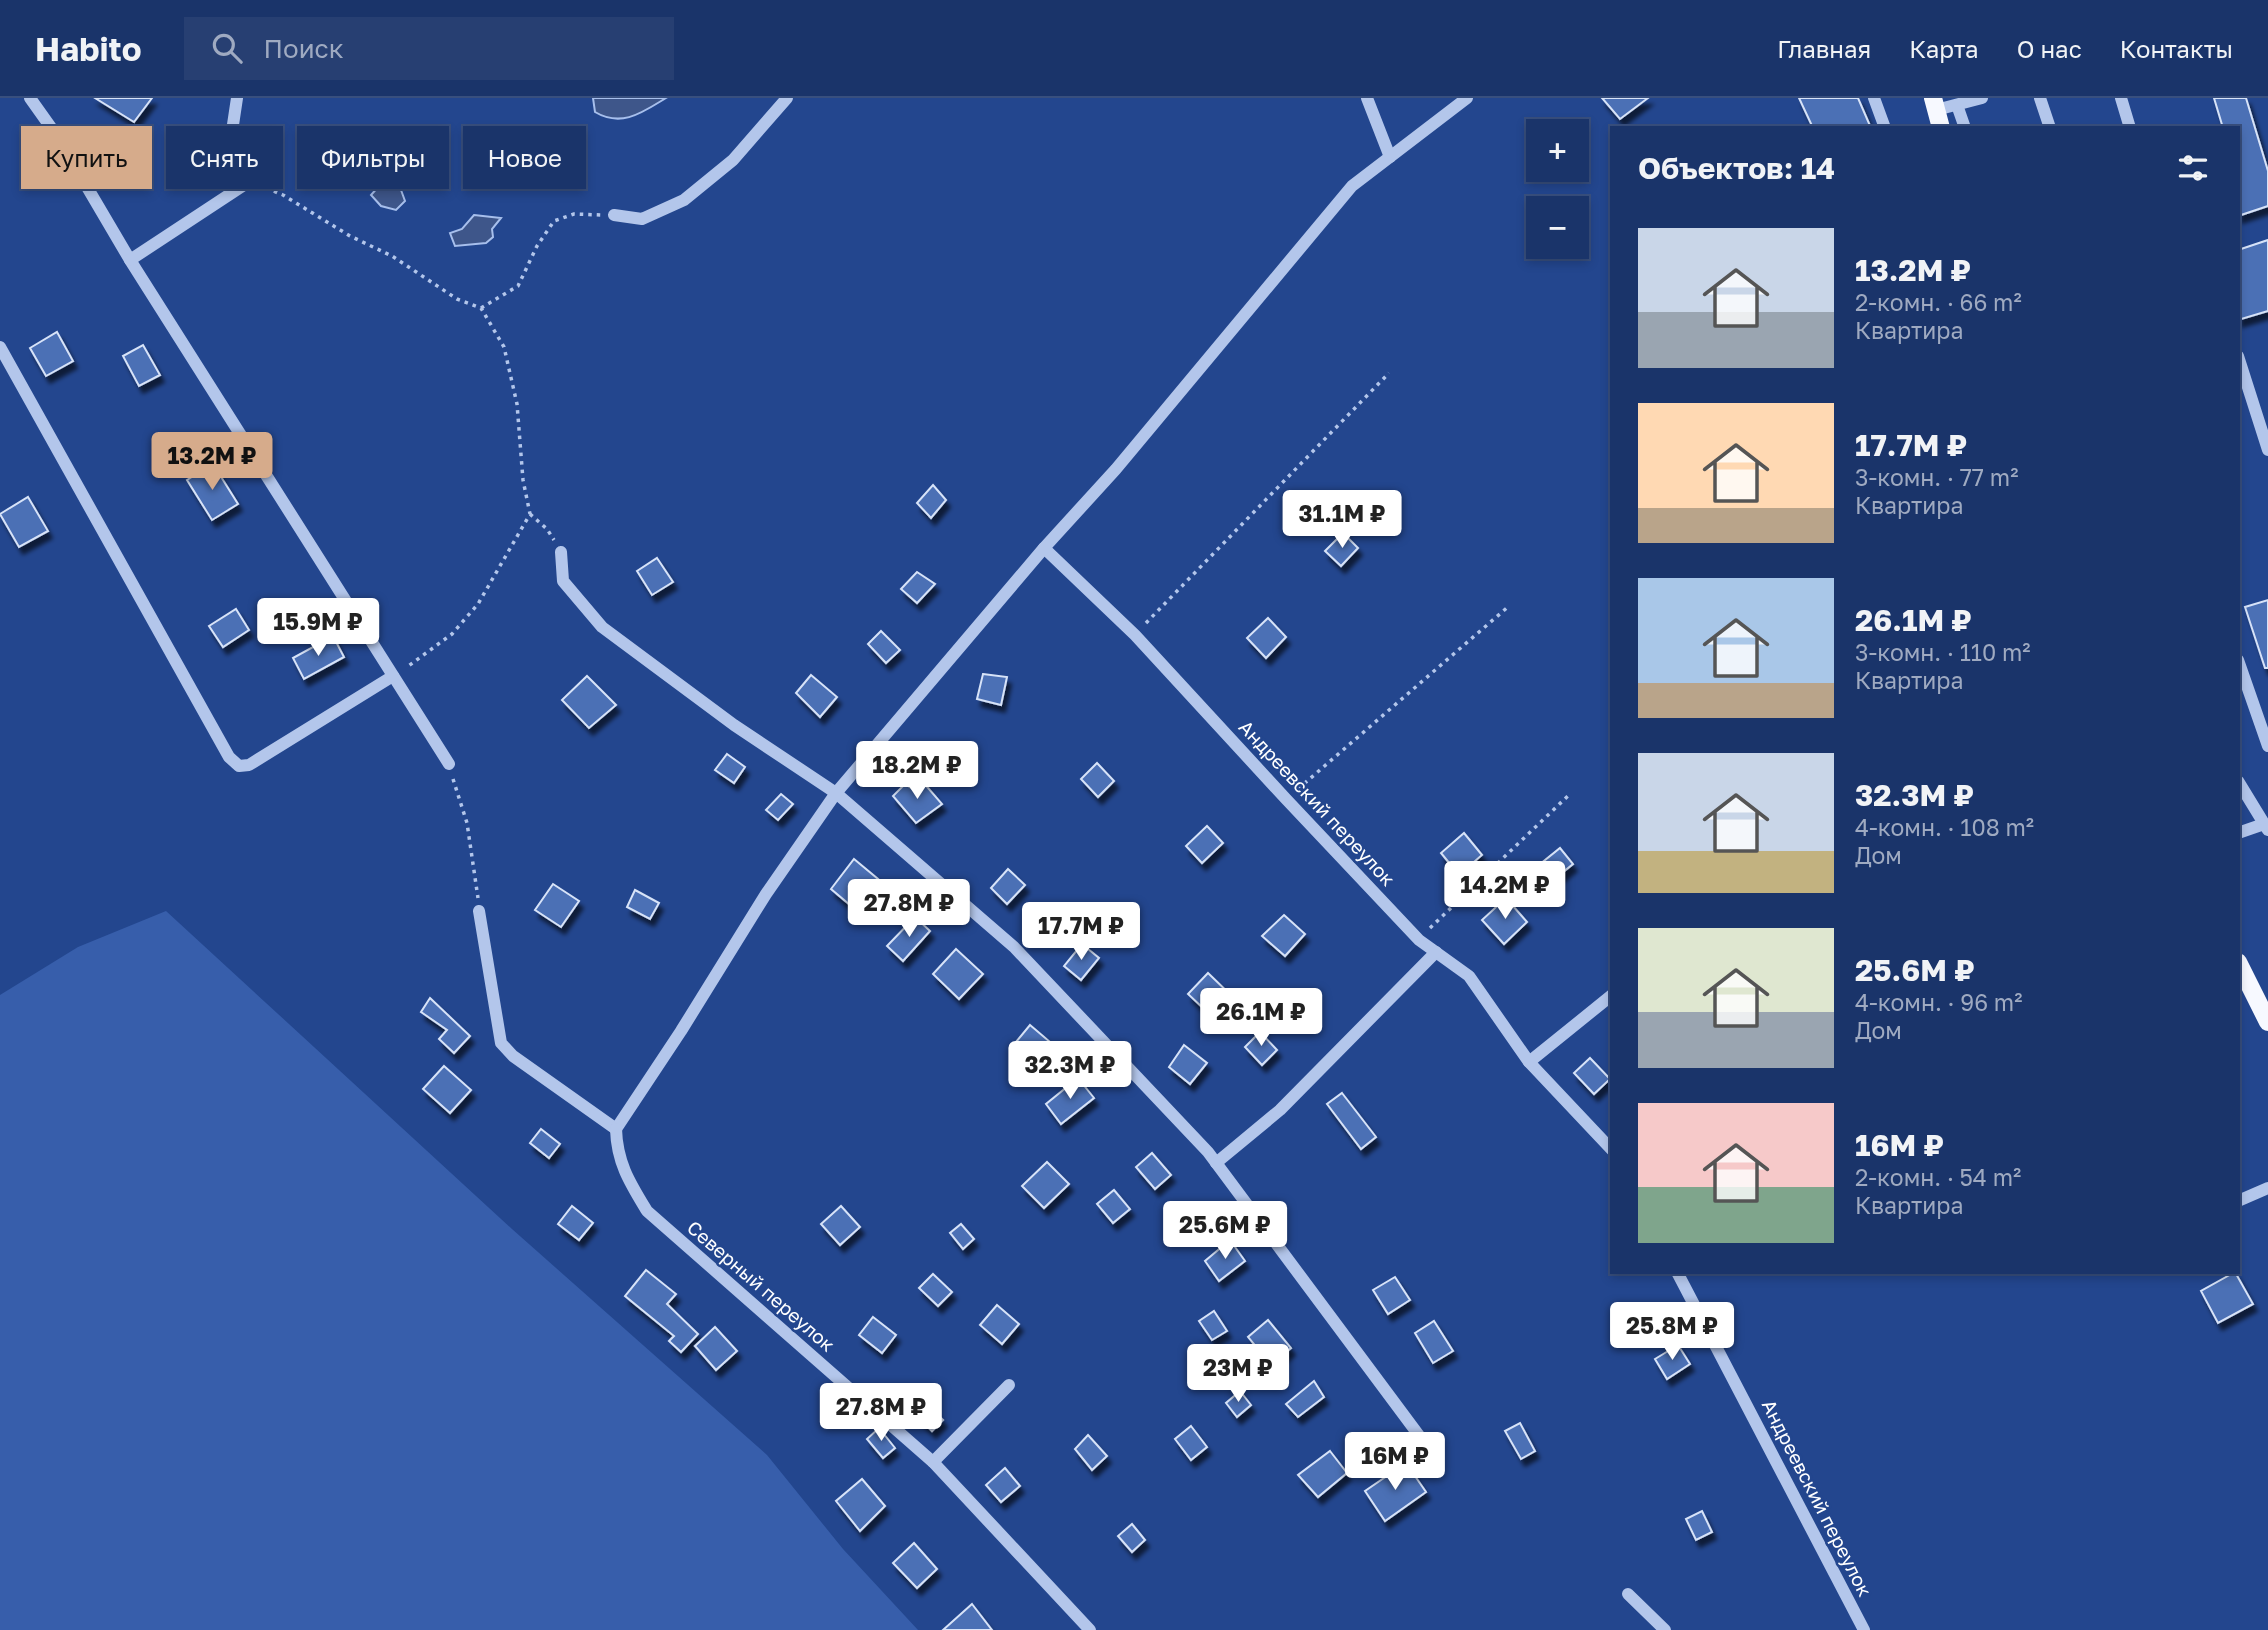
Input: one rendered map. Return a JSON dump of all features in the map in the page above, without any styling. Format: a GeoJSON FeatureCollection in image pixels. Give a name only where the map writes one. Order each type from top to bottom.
{"type":"FeatureCollection","features":[{"type":"Feature","properties":{"kind":"main road"},"geometry":{"type":"LineString","coordinates":[[2240,966],[2268,1022]]}},
{"type":"Feature","properties":{"kind":"street"},"geometry":{"type":"LineString","coordinates":[[30,98],[57,136],[130,260],[449,764]]}},
{"type":"Feature","properties":{"kind":"street"},"geometry":{"type":"LineString","coordinates":[[234,126],[237,98]]}},
{"type":"Feature","properties":{"kind":"street"},"geometry":{"type":"LineString","coordinates":[[614,215],[642,219],[684,200],[733,160],[787,98]]}},
{"type":"Feature","properties":{"kind":"street"},"geometry":{"type":"LineString","coordinates":[[1367,98],[1390,157]]}},
{"type":"Feature","properties":{"kind":"street"},"geometry":{"type":"LineString","coordinates":[[479,911],[501,1043],[513,1056],[616,1129],[766,894],[836,793],[1044,548],[1116,469],[1352,186],[1467,98]]}},
{"type":"Feature","properties":{"kind":"street"},"geometry":{"type":"LineString","coordinates":[[1874,98],[1884,126]]}},
{"type":"Feature","properties":{"kind":"street"},"geometry":{"type":"LineString","coordinates":[[1937,112],[1982,98]]}},
{"type":"Feature","properties":{"kind":"street"},"geometry":{"type":"LineString","coordinates":[[2040,98],[2049,126]]}},
{"type":"Feature","properties":{"kind":"street"},"geometry":{"type":"LineString","coordinates":[[2121,98],[2129,126]]}},
{"type":"Feature","properties":{"kind":"street"},"geometry":{"type":"LineString","coordinates":[[1957,105],[1964,126]]}},
{"type":"Feature","properties":{"kind":"street"},"geometry":{"type":"LineString","coordinates":[[130,260],[238,189]]}},
{"type":"Feature","properties":{"kind":"street"},"geometry":{"type":"LineString","coordinates":[[0,347],[229,757],[239,766],[249,765],[393,676]]}},
{"type":"Feature","properties":{"kind":"street"},"geometry":{"type":"LineString","coordinates":[[2240,362],[2268,450]]}},
{"type":"Feature","properties":{"kind":"street","name":"Андреевский переулок"},"geometry":{"type":"LineString","coordinates":[[1044,548],[1135,635],[1419,940],[1469,976],[1529,1062],[1610,1148]]}},
{"type":"Feature","properties":{"kind":"street"},"geometry":{"type":"LineString","coordinates":[[561,552],[563,581],[602,627],[734,725],[836,793],[1014,947],[1216,1163],[1435,1457]]}},
{"type":"Feature","properties":{"kind":"street"},"geometry":{"type":"LineString","coordinates":[[2240,666],[2268,746]]}},
{"type":"Feature","properties":{"kind":"street"},"geometry":{"type":"LineString","coordinates":[[2240,783],[2262,808],[2266,827],[2240,833]]}},
{"type":"Feature","properties":{"kind":"street"},"geometry":{"type":"LineString","coordinates":[[1216,1163],[1280,1110],[1436,952]]}},
{"type":"Feature","properties":{"kind":"street"},"geometry":{"type":"LineString","coordinates":[[1529,1062],[1610,997]]}},
{"type":"Feature","properties":{"kind":"street","name":"Северный переулок"},"geometry":{"type":"LineString","coordinates":[[616,1129],[616,1146],[626,1177],[647,1211],[933,1462],[1090,1630]]}},
{"type":"Feature","properties":{"kind":"street"},"geometry":{"type":"LineString","coordinates":[[2240,1200],[2268,1188]]}},
{"type":"Feature","properties":{"kind":"street","name":"Андреевский переулок"},"geometry":{"type":"LineString","coordinates":[[1678,1274],[1860,1628]]}},
{"type":"Feature","properties":{"kind":"street"},"geometry":{"type":"LineString","coordinates":[[933,1462],[1009,1385]]}},
{"type":"Feature","properties":{"kind":"street"},"geometry":{"type":"LineString","coordinates":[[1628,1594],[1665,1630]]}},
{"type":"Feature","properties":{"kind":"path"},"geometry":{"type":"LineString","coordinates":[[268,189],[283,195],[350,236],[393,256],[457,299],[481,308],[504,346],[517,404],[523,480],[530,514],[547,530],[561,552]]}},
{"type":"Feature","properties":{"kind":"path"},"geometry":{"type":"LineString","coordinates":[[481,308],[518,286],[537,246],[554,221],[574,214],[614,215]]}},
{"type":"Feature","properties":{"kind":"path"},"geometry":{"type":"LineString","coordinates":[[1135,635],[1389,373]]}},
{"type":"Feature","properties":{"kind":"path"},"geometry":{"type":"LineString","coordinates":[[393,676],[452,634],[478,604],[530,514]]}},
{"type":"Feature","properties":{"kind":"path"},"geometry":{"type":"LineString","coordinates":[[1286,799],[1509,606]]}},
{"type":"Feature","properties":{"kind":"path"},"geometry":{"type":"LineString","coordinates":[[449,764],[467,823],[479,911]]}},
{"type":"Feature","properties":{"kind":"path"},"geometry":{"type":"LineString","coordinates":[[1419,940],[1571,793]]}},
{"type":"Feature","properties":{"kind":"shaded area"},"geometry":{"type":"Polygon","coordinates":[[[593,98],[666,98],[632,116],[614,119],[595,112],[593,98]]]}},
{"type":"Feature","properties":{"kind":"shaded area"},"geometry":{"type":"Polygon","coordinates":[[[376,189],[400,189],[405,201],[396,210],[381,206],[371,195],[376,189]]]}},
{"type":"Feature","properties":{"kind":"shaded area"},"geometry":{"type":"Polygon","coordinates":[[[474,215],[501,218],[492,229],[493,237],[486,243],[455,246],[450,233],[462,229],[474,215]]]}},
{"type":"Feature","properties":{"kind":"shaded area"},"geometry":{"type":"Polygon","coordinates":[[[166,911],[512,1229],[767,1455],[843,1549],[918,1630],[0,1630],[0,995],[78,947],[166,911]]]}},
{"type":"Feature","properties":{"kind":"building"},"geometry":{"type":"Polygon","coordinates":[[[95,98],[152,98],[134,122],[95,98]]]}},
{"type":"Feature","properties":{"kind":"building"},"geometry":{"type":"Polygon","coordinates":[[[1602,98],[1648,98],[1620,119],[1602,98]]]}},
{"type":"Feature","properties":{"kind":"building"},"geometry":{"type":"Polygon","coordinates":[[[1799,98],[1858,98],[1870,126],[1812,126],[1799,98]]]}},
{"type":"Feature","properties":{"kind":"building"},"geometry":{"type":"Polygon","coordinates":[[[2214,98],[2246,98],[2268,171],[2268,206],[2240,215],[2240,126],[2222,126],[2214,98]]]}},
{"type":"Feature","properties":{"kind":"building"},"geometry":{"type":"Polygon","coordinates":[[[2268,240],[2268,311],[2240,319],[2240,249],[2268,240]]]}},
{"type":"Feature","properties":{"kind":"building"},"geometry":{"type":"Polygon","coordinates":[[[57,332],[73,361],[46,376],[30,348],[57,332]]]}},
{"type":"Feature","properties":{"kind":"building"},"geometry":{"type":"Polygon","coordinates":[[[143,345],[160,375],[139,386],[123,356],[143,345]]]}},
{"type":"Feature","properties":{"kind":"building"},"geometry":{"type":"Polygon","coordinates":[[[213,464],[238,504],[212,520],[187,480],[213,464]]]}},
{"type":"Feature","properties":{"kind":"building"},"geometry":{"type":"Polygon","coordinates":[[[933,485],[946,500],[931,518],[917,503],[933,485]]]}},
{"type":"Feature","properties":{"kind":"building"},"geometry":{"type":"Polygon","coordinates":[[[28,497],[48,531],[19,547],[0,514],[28,497]]]}},
{"type":"Feature","properties":{"kind":"building"},"geometry":{"type":"Polygon","coordinates":[[[1343,533],[1358,548],[1341,566],[1325,551],[1343,533]]]}},
{"type":"Feature","properties":{"kind":"building"},"geometry":{"type":"Polygon","coordinates":[[[657,558],[673,582],[652,595],[637,571],[657,558]]]}},
{"type":"Feature","properties":{"kind":"building"},"geometry":{"type":"Polygon","coordinates":[[[917,572],[935,584],[917,603],[901,589],[917,572]]]}},
{"type":"Feature","properties":{"kind":"building"},"geometry":{"type":"Polygon","coordinates":[[[2268,600],[2268,668],[2265,668],[2245,607],[2268,600]]]}},
{"type":"Feature","properties":{"kind":"building"},"geometry":{"type":"Polygon","coordinates":[[[236,609],[249,630],[223,647],[209,626],[236,609]]]}},
{"type":"Feature","properties":{"kind":"building"},"geometry":{"type":"Polygon","coordinates":[[[1268,618],[1286,637],[1266,658],[1247,638],[1268,618]]]}},
{"type":"Feature","properties":{"kind":"building"},"geometry":{"type":"Polygon","coordinates":[[[881,631],[900,650],[886,663],[868,644],[881,631]]]}},
{"type":"Feature","properties":{"kind":"building"},"geometry":{"type":"Polygon","coordinates":[[[333,636],[344,657],[304,679],[293,658],[333,636]]]}},
{"type":"Feature","properties":{"kind":"building"},"geometry":{"type":"Polygon","coordinates":[[[983,674],[1007,677],[1001,705],[977,699],[983,674]]]}},
{"type":"Feature","properties":{"kind":"building"},"geometry":{"type":"Polygon","coordinates":[[[811,675],[837,697],[820,717],[796,693],[811,675]]]}},
{"type":"Feature","properties":{"kind":"building"},"geometry":{"type":"Polygon","coordinates":[[[587,676],[616,705],[589,728],[562,700],[587,676]]]}},
{"type":"Feature","properties":{"kind":"building"},"geometry":{"type":"Polygon","coordinates":[[[727,754],[745,767],[734,783],[715,770],[727,754]]]}},
{"type":"Feature","properties":{"kind":"building"},"geometry":{"type":"Polygon","coordinates":[[[1097,763],[1114,781],[1098,797],[1081,779],[1097,763]]]}},
{"type":"Feature","properties":{"kind":"building"},"geometry":{"type":"Polygon","coordinates":[[[922,781],[942,804],[916,823],[893,796],[905,784],[914,790],[922,781]]]}},
{"type":"Feature","properties":{"kind":"building"},"geometry":{"type":"Polygon","coordinates":[[[781,794],[793,804],[778,820],[766,810],[781,794]]]}},
{"type":"Feature","properties":{"kind":"building"},"geometry":{"type":"Polygon","coordinates":[[[1207,826],[1223,843],[1202,863],[1186,846],[1207,826]]]}},
{"type":"Feature","properties":{"kind":"building"},"geometry":{"type":"Polygon","coordinates":[[[1464,833],[1482,855],[1459,875],[1441,853],[1464,833]]]}},
{"type":"Feature","properties":{"kind":"building"},"geometry":{"type":"Polygon","coordinates":[[[1560,848],[1573,864],[1552,881],[1539,865],[1560,848]]]}},
{"type":"Feature","properties":{"kind":"building"},"geometry":{"type":"Polygon","coordinates":[[[854,859],[878,879],[856,910],[831,889],[854,859]]]}},
{"type":"Feature","properties":{"kind":"building"},"geometry":{"type":"Polygon","coordinates":[[[1008,869],[1025,885],[1007,904],[991,888],[1008,869]]]}},
{"type":"Feature","properties":{"kind":"building"},"geometry":{"type":"Polygon","coordinates":[[[553,884],[579,901],[561,927],[535,910],[553,884]]]}},
{"type":"Feature","properties":{"kind":"building"},"geometry":{"type":"Polygon","coordinates":[[[635,890],[659,903],[650,919],[627,907],[635,890]]]}},
{"type":"Feature","properties":{"kind":"building"},"geometry":{"type":"Polygon","coordinates":[[[1506,898],[1527,922],[1504,944],[1482,920],[1506,898]]]}},
{"type":"Feature","properties":{"kind":"building"},"geometry":{"type":"Polygon","coordinates":[[[1284,915],[1305,934],[1285,956],[1262,936],[1284,915]]]}},
{"type":"Feature","properties":{"kind":"building"},"geometry":{"type":"Polygon","coordinates":[[[915,917],[930,931],[903,961],[887,946],[915,917]]]}},
{"type":"Feature","properties":{"kind":"building"},"geometry":{"type":"Polygon","coordinates":[[[1082,944],[1099,958],[1081,980],[1064,966],[1082,944]]]}},
{"type":"Feature","properties":{"kind":"building"},"geometry":{"type":"Polygon","coordinates":[[[956,949],[983,974],[959,999],[933,974],[956,949]]]}},
{"type":"Feature","properties":{"kind":"building"},"geometry":{"type":"Polygon","coordinates":[[[1208,973],[1237,1001],[1218,1022],[1188,994],[1208,973]]]}},
{"type":"Feature","properties":{"kind":"building"},"geometry":{"type":"Polygon","coordinates":[[[430,998],[470,1036],[454,1053],[439,1039],[447,1030],[421,1012],[430,998]]]}},
{"type":"Feature","properties":{"kind":"building"},"geometry":{"type":"Polygon","coordinates":[[[1030,1025],[1050,1042],[1031,1064],[1011,1048],[1030,1025]]]}},
{"type":"Feature","properties":{"kind":"building"},"geometry":{"type":"Polygon","coordinates":[[[1260,1032],[1277,1050],[1262,1065],[1245,1047],[1260,1032]]]}},
{"type":"Feature","properties":{"kind":"building"},"geometry":{"type":"Polygon","coordinates":[[[1184,1045],[1207,1063],[1190,1084],[1169,1067],[1184,1045]]]}},
{"type":"Feature","properties":{"kind":"building"},"geometry":{"type":"Polygon","coordinates":[[[1590,1058],[1610,1079],[1594,1094],[1574,1073],[1590,1058]]]}},
{"type":"Feature","properties":{"kind":"building"},"geometry":{"type":"Polygon","coordinates":[[[444,1066],[471,1090],[450,1113],[423,1089],[444,1066]]]}},
{"type":"Feature","properties":{"kind":"building"},"geometry":{"type":"Polygon","coordinates":[[[1078,1078],[1094,1098],[1061,1124],[1046,1104],[1078,1078]]]}},
{"type":"Feature","properties":{"kind":"building"},"geometry":{"type":"Polygon","coordinates":[[[1342,1093],[1376,1137],[1361,1149],[1327,1104],[1342,1093]]]}},
{"type":"Feature","properties":{"kind":"building"},"geometry":{"type":"Polygon","coordinates":[[[541,1129],[560,1144],[549,1158],[530,1143],[541,1129]]]}},
{"type":"Feature","properties":{"kind":"building"},"geometry":{"type":"Polygon","coordinates":[[[1152,1153],[1171,1175],[1155,1189],[1136,1167],[1152,1153]]]}},
{"type":"Feature","properties":{"kind":"building"},"geometry":{"type":"Polygon","coordinates":[[[1047,1162],[1069,1184],[1044,1208],[1022,1186],[1047,1162]]]}},
{"type":"Feature","properties":{"kind":"building"},"geometry":{"type":"Polygon","coordinates":[[[1114,1190],[1130,1209],[1113,1223],[1097,1204],[1114,1190]]]}},
{"type":"Feature","properties":{"kind":"building"},"geometry":{"type":"Polygon","coordinates":[[[572,1206],[593,1223],[579,1240],[558,1224],[572,1206]]]}},
{"type":"Feature","properties":{"kind":"building"},"geometry":{"type":"Polygon","coordinates":[[[841,1206],[860,1227],[840,1245],[821,1224],[841,1206]]]}},
{"type":"Feature","properties":{"kind":"building"},"geometry":{"type":"Polygon","coordinates":[[[961,1224],[974,1239],[963,1249],[950,1233],[961,1224]]]}},
{"type":"Feature","properties":{"kind":"building"},"geometry":{"type":"Polygon","coordinates":[[[1230,1240],[1245,1261],[1219,1281],[1205,1261],[1230,1240]]]}},
{"type":"Feature","properties":{"kind":"building"},"geometry":{"type":"Polygon","coordinates":[[[646,1270],[676,1294],[667,1304],[698,1334],[681,1352],[669,1341],[674,1336],[625,1296],[646,1270]]]}},
{"type":"Feature","properties":{"kind":"building"},"geometry":{"type":"Polygon","coordinates":[[[933,1274],[952,1292],[938,1306],[919,1288],[933,1274]]]}},
{"type":"Feature","properties":{"kind":"building"},"geometry":{"type":"Polygon","coordinates":[[[2236,1274],[2253,1304],[2218,1323],[2201,1291],[2236,1274]]]}},
{"type":"Feature","properties":{"kind":"building"},"geometry":{"type":"Polygon","coordinates":[[[1395,1277],[1410,1300],[1388,1314],[1373,1290],[1395,1277]]]}},
{"type":"Feature","properties":{"kind":"building"},"geometry":{"type":"Polygon","coordinates":[[[997,1305],[1019,1324],[1002,1344],[980,1325],[997,1305]]]}},
{"type":"Feature","properties":{"kind":"building"},"geometry":{"type":"Polygon","coordinates":[[[1214,1311],[1227,1331],[1212,1340],[1199,1321],[1214,1311]]]}},
{"type":"Feature","properties":{"kind":"building"},"geometry":{"type":"Polygon","coordinates":[[[873,1317],[896,1335],[882,1353],[859,1335],[873,1317]]]}},
{"type":"Feature","properties":{"kind":"building"},"geometry":{"type":"Polygon","coordinates":[[[1268,1320],[1291,1348],[1271,1365],[1248,1337],[1268,1320]]]}},
{"type":"Feature","properties":{"kind":"building"},"geometry":{"type":"Polygon","coordinates":[[[1434,1321],[1453,1351],[1433,1363],[1415,1333],[1434,1321]]]}},
{"type":"Feature","properties":{"kind":"building"},"geometry":{"type":"Polygon","coordinates":[[[715,1327],[737,1351],[716,1370],[695,1346],[715,1327]]]}},
{"type":"Feature","properties":{"kind":"building"},"geometry":{"type":"Polygon","coordinates":[[[1678,1345],[1690,1364],[1667,1379],[1655,1359],[1678,1345]]]}},
{"type":"Feature","properties":{"kind":"building"},"geometry":{"type":"Polygon","coordinates":[[[1314,1381],[1324,1397],[1298,1417],[1286,1404],[1314,1381]]]}},
{"type":"Feature","properties":{"kind":"building"},"geometry":{"type":"Polygon","coordinates":[[[1240,1391],[1251,1405],[1237,1417],[1226,1403],[1240,1391]]]}},
{"type":"Feature","properties":{"kind":"building"},"geometry":{"type":"Polygon","coordinates":[[[930,1407],[943,1420],[932,1431],[919,1418],[930,1407]]]}},
{"type":"Feature","properties":{"kind":"building"},"geometry":{"type":"Polygon","coordinates":[[[1520,1423],[1535,1451],[1521,1459],[1505,1431],[1520,1423]]]}},
{"type":"Feature","properties":{"kind":"building"},"geometry":{"type":"Polygon","coordinates":[[[1191,1426],[1207,1447],[1191,1460],[1175,1439],[1191,1426]]]}},
{"type":"Feature","properties":{"kind":"building"},"geometry":{"type":"Polygon","coordinates":[[[879,1428],[895,1448],[883,1458],[867,1439],[879,1428]]]}},
{"type":"Feature","properties":{"kind":"building"},"geometry":{"type":"Polygon","coordinates":[[[1088,1435],[1107,1456],[1092,1470],[1075,1449],[1088,1435]]]}},
{"type":"Feature","properties":{"kind":"building"},"geometry":{"type":"Polygon","coordinates":[[[1330,1451],[1347,1473],[1318,1497],[1298,1475],[1330,1451]]]}},
{"type":"Feature","properties":{"kind":"building"},"geometry":{"type":"Polygon","coordinates":[[[1406,1463],[1426,1492],[1385,1521],[1365,1491],[1406,1463]]]}},
{"type":"Feature","properties":{"kind":"building"},"geometry":{"type":"Polygon","coordinates":[[[1005,1468],[1020,1486],[1001,1502],[986,1485],[1005,1468]]]}},
{"type":"Feature","properties":{"kind":"building"},"geometry":{"type":"Polygon","coordinates":[[[862,1479],[885,1506],[860,1531],[836,1501],[862,1479]]]}},
{"type":"Feature","properties":{"kind":"building"},"geometry":{"type":"Polygon","coordinates":[[[1702,1511],[1712,1532],[1696,1540],[1686,1519],[1702,1511]]]}},
{"type":"Feature","properties":{"kind":"building"},"geometry":{"type":"Polygon","coordinates":[[[1132,1524],[1145,1540],[1132,1552],[1118,1536],[1132,1524]]]}},
{"type":"Feature","properties":{"kind":"building"},"geometry":{"type":"Polygon","coordinates":[[[914,1543],[937,1569],[917,1588],[893,1563],[914,1543]]]}},
{"type":"Feature","properties":{"kind":"building"},"geometry":{"type":"Polygon","coordinates":[[[972,1604],[992,1630],[943,1630],[972,1604]]]}}]}
